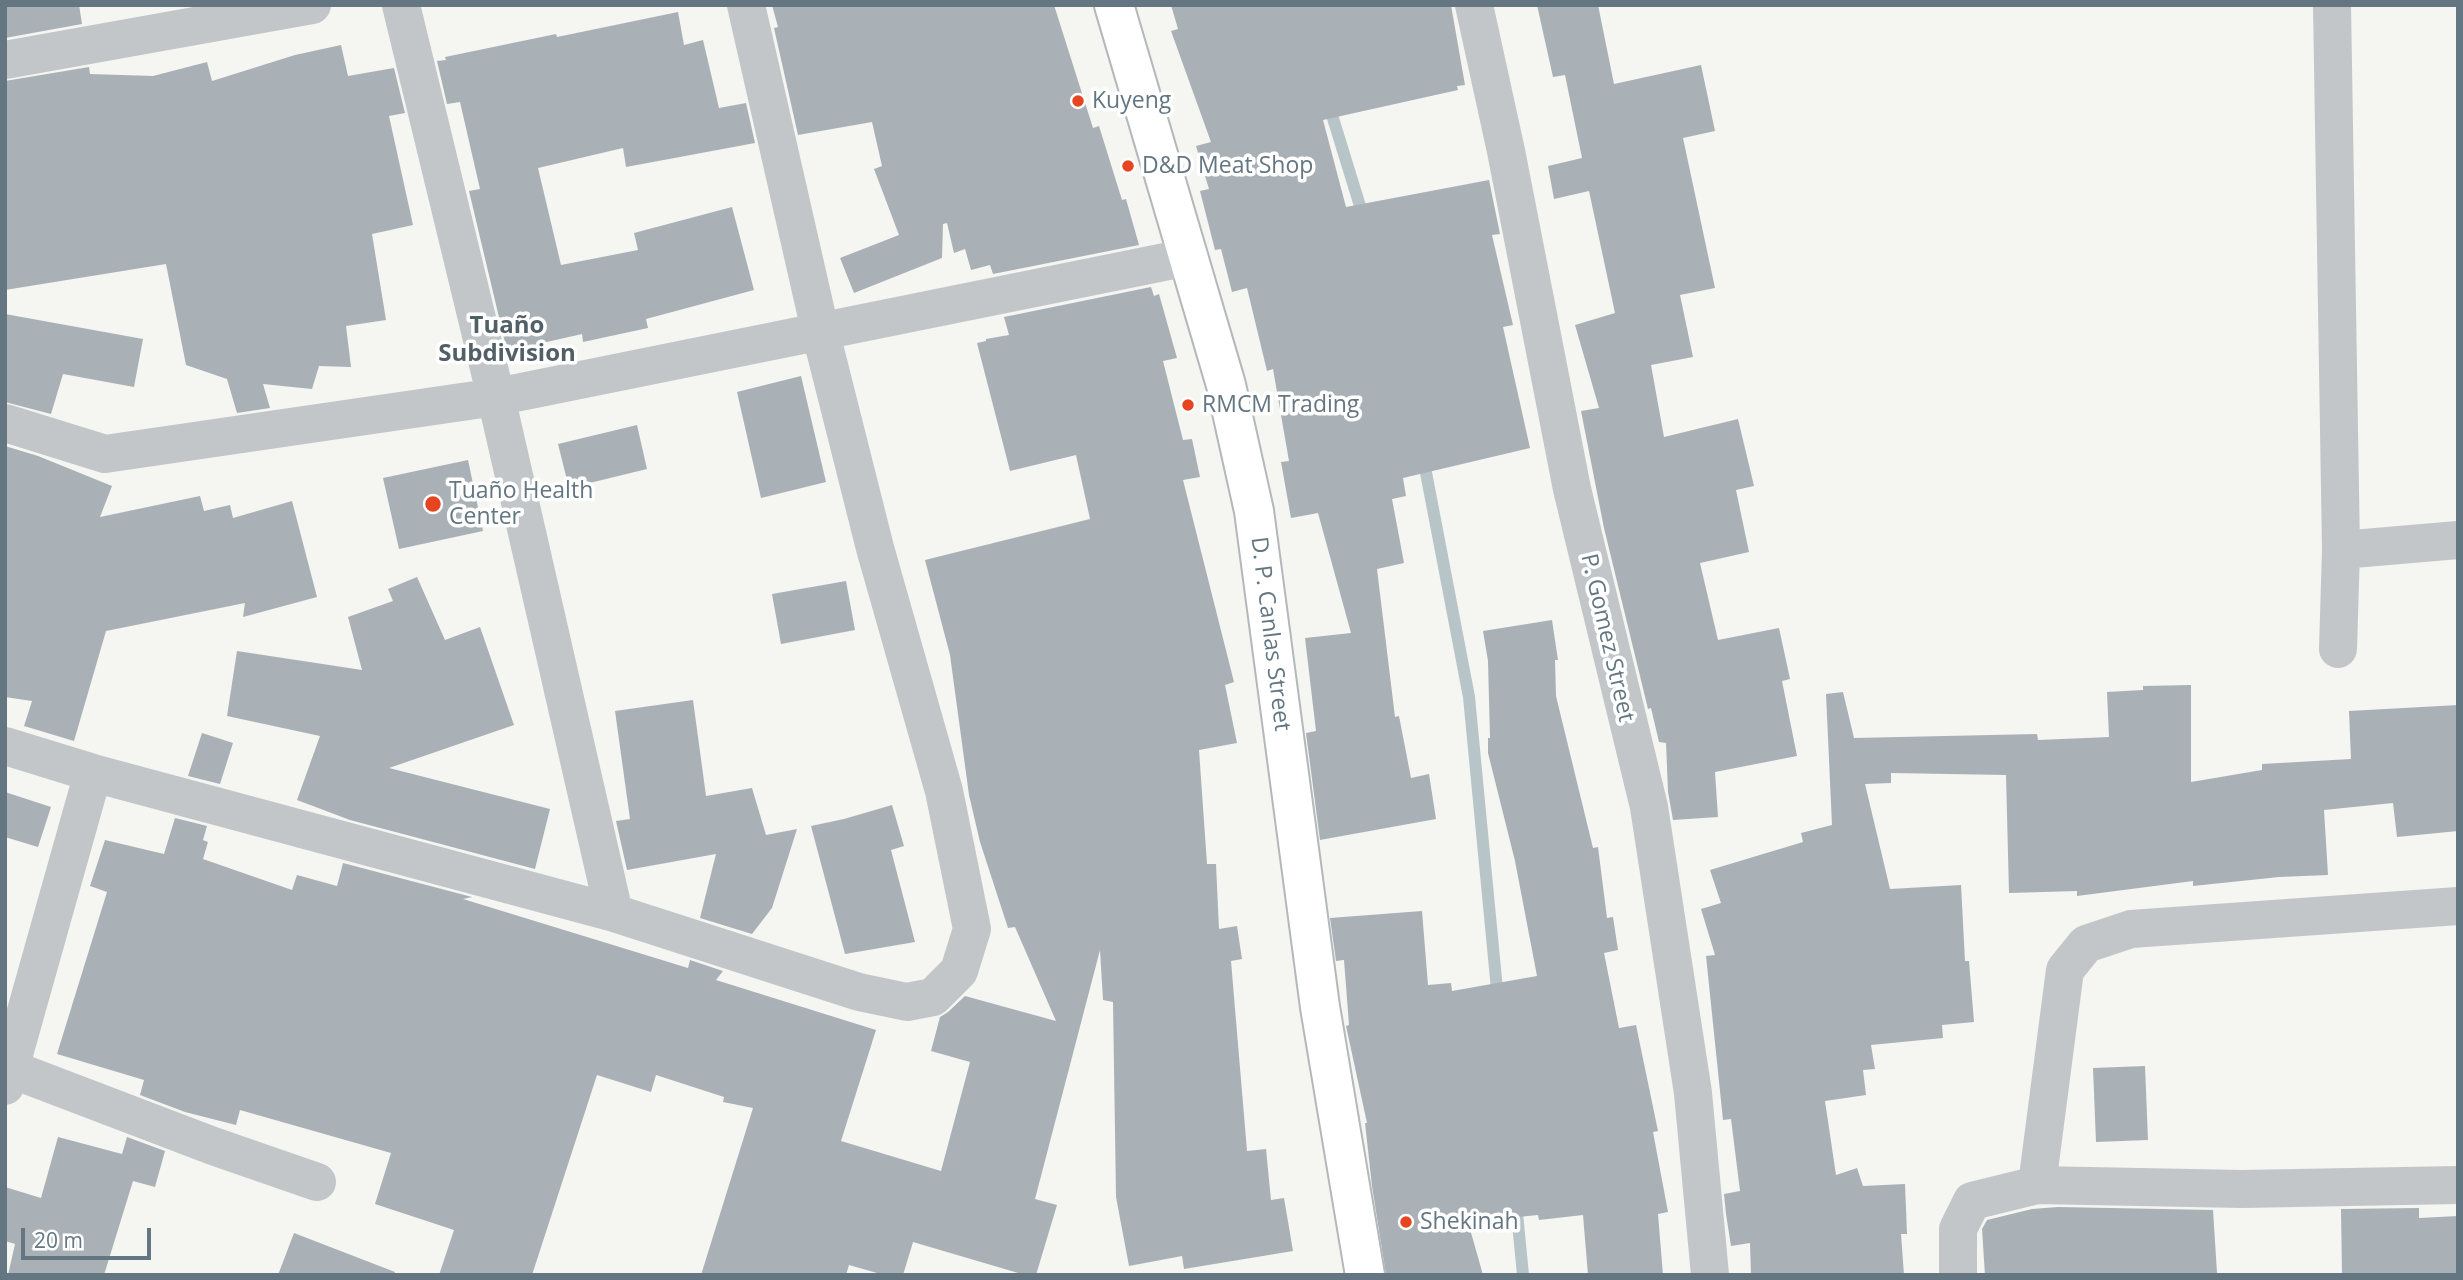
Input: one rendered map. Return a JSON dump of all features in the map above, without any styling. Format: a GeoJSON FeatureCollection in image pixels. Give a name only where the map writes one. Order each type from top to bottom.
{"type":"FeatureCollection","features":[{"type":"Feature","properties":{"kind":"main road","name":"D. P. Canlas Street"},"geometry":{"type":"LineString","coordinates":[[1114,5],[1226,385],[1254,511],[1320,1007],[1365,1275]]}},
{"type":"Feature","properties":{"kind":"street"},"geometry":{"type":"LineString","coordinates":[[5,60],[312,5]]}},
{"type":"Feature","properties":{"kind":"street"},"geometry":{"type":"LineString","coordinates":[[401,5],[496,397],[614,913]]}},
{"type":"Feature","properties":{"kind":"street"},"geometry":{"type":"LineString","coordinates":[[5,746],[93,773],[614,913],[859,992],[906,1002],[933,997],[960,971],[972,929],[944,791],[875,548],[820,330],[747,5]]}},
{"type":"Feature","properties":{"kind":"street","name":"P. Gomez Street"},"geometry":{"type":"LineString","coordinates":[[1474,5],[1509,164],[1572,489],[1649,807],[1693,1093],[1710,1275]]}},
{"type":"Feature","properties":{"kind":"street"},"geometry":{"type":"LineString","coordinates":[[2332,5],[2341,550],[2338,649]]}},
{"type":"Feature","properties":{"kind":"street"},"geometry":{"type":"LineString","coordinates":[[5,423],[106,454],[496,397],[1189,257]]}},
{"type":"Feature","properties":{"kind":"street"},"geometry":{"type":"LineString","coordinates":[[2341,550],[2458,540]]}},
{"type":"Feature","properties":{"kind":"street"},"geometry":{"type":"LineString","coordinates":[[93,773],[8,1077],[317,1182]]}},
{"type":"Feature","properties":{"kind":"street"},"geometry":{"type":"LineString","coordinates":[[2036,1185],[2064,970],[2086,944],[2131,929],[2458,906]]}},
{"type":"Feature","properties":{"kind":"street"},"geometry":{"type":"LineString","coordinates":[[1958,1275],[1958,1229],[1972,1201],[2036,1185],[2242,1189],[2458,1185]]}},
{"type":"Feature","properties":{"kind":"building"},"geometry":{"type":"Polygon","coordinates":[[[5,5],[79,5],[82,24],[5,38],[5,5]]]}},
{"type":"Feature","properties":{"kind":"building"},"geometry":{"type":"Polygon","coordinates":[[[772,5],[1054,5],[1093,128],[1099,126],[1122,200],[1126,199],[1139,245],[993,274],[990,265],[971,270],[965,249],[954,253],[947,223],[943,224],[942,258],[854,293],[840,258],[899,235],[874,169],[882,166],[872,122],[798,135],[774,28],[778,27],[772,5]]]}},
{"type":"Feature","properties":{"kind":"building"},"geometry":{"type":"Polygon","coordinates":[[[1171,5],[1451,5],[1465,85],[1457,86],[1458,90],[1323,120],[1346,207],[1489,180],[1500,234],[1492,235],[1513,325],[1503,327],[1530,448],[1403,478],[1406,496],[1392,499],[1404,563],[1377,569],[1395,717],[1399,716],[1411,778],[1429,774],[1436,819],[1320,840],[1306,733],[1316,731],[1305,638],[1351,633],[1318,513],[1291,518],[1281,462],[1289,461],[1273,369],[1267,371],[1247,288],[1232,292],[1221,249],[1215,250],[1200,191],[1209,189],[1196,146],[1211,142],[1171,31],[1178,29],[1171,5]]]}},
{"type":"Feature","properties":{"kind":"building"},"geometry":{"type":"Polygon","coordinates":[[[1537,5],[1598,5],[1614,84],[1701,65],[1715,131],[1683,138],[1715,288],[1680,295],[1693,357],[1651,365],[1664,437],[1738,419],[1754,486],[1736,490],[1749,552],[1700,563],[1718,640],[1779,628],[1790,679],[1782,681],[1797,756],[1715,772],[1718,817],[1673,820],[1668,792],[1666,743],[1659,742],[1651,708],[1648,709],[1604,528],[1581,411],[1599,408],[1575,325],[1615,313],[1589,191],[1554,199],[1548,166],[1582,158],[1565,75],[1553,77],[1537,5]]]}},
{"type":"Feature","properties":{"kind":"building"},"geometry":{"type":"Polygon","coordinates":[[[678,12],[684,45],[703,40],[719,108],[746,103],[755,143],[626,167],[623,148],[538,168],[561,265],[638,250],[634,233],[732,207],[754,290],[646,319],[648,328],[583,342],[582,334],[507,351],[469,191],[480,189],[460,102],[447,104],[437,61],[446,60],[445,57],[556,34],[557,37],[678,12]]]}},
{"type":"Feature","properties":{"kind":"building"},"geometry":{"type":"Polygon","coordinates":[[[341,45],[348,76],[394,68],[405,113],[389,116],[413,225],[372,234],[386,320],[346,326],[351,367],[319,366],[312,389],[263,384],[270,408],[237,413],[227,379],[186,365],[166,264],[5,290],[5,81],[89,67],[90,74],[153,76],[207,62],[212,81],[295,55],[341,45]]]}},
{"type":"Feature","properties":{"kind":"building"},"geometry":{"type":"Polygon","coordinates":[[[1151,287],[1154,296],[1159,294],[1177,358],[1163,361],[1183,440],[1192,439],[1200,477],[1183,480],[1234,682],[1225,685],[1237,743],[1199,750],[1207,864],[1216,864],[1219,929],[1237,926],[1242,959],[1231,961],[1247,1151],[1266,1149],[1271,1200],[1284,1198],[1293,1251],[1184,1269],[1182,1256],[1129,1266],[1116,1197],[1113,1002],[1103,1000],[1100,950],[1035,1199],[1057,1205],[1036,1275],[1025,1275],[913,1242],[903,1275],[884,1275],[849,1265],[846,1275],[701,1275],[753,1108],[723,1102],[724,1097],[656,1075],[651,1092],[597,1075],[532,1275],[439,1275],[454,1230],[375,1204],[391,1153],[240,1110],[236,1125],[185,1112],[140,1095],[144,1080],[57,1054],[107,892],[90,886],[105,840],[164,854],[175,818],[207,826],[203,840],[208,842],[203,859],[292,890],[297,875],[337,886],[343,863],[472,897],[463,899],[688,968],[690,960],[723,971],[716,980],[876,1030],[841,1141],[941,1171],[970,1062],[931,1051],[940,1017],[965,996],[1056,1021],[1015,927],[1008,928],[980,842],[969,795],[950,655],[925,560],[1090,519],[1076,455],[1010,471],[977,343],[1009,335],[1004,317],[1151,287]]]}},
{"type":"Feature","properties":{"kind":"building"},"geometry":{"type":"Polygon","coordinates":[[[5,314],[143,339],[134,387],[63,374],[51,414],[5,402],[5,314]]]}},
{"type":"Feature","properties":{"kind":"building"},"geometry":{"type":"Polygon","coordinates":[[[801,376],[826,482],[761,498],[737,392],[801,376]]]}},
{"type":"Feature","properties":{"kind":"building"},"geometry":{"type":"Polygon","coordinates":[[[637,425],[647,469],[569,488],[558,444],[637,425]]]}},
{"type":"Feature","properties":{"kind":"building"},"geometry":{"type":"Polygon","coordinates":[[[5,446],[38,456],[112,486],[100,517],[200,496],[204,511],[230,505],[233,518],[292,501],[317,597],[243,617],[245,603],[106,631],[74,741],[24,726],[32,701],[5,697],[5,446]]]}},
{"type":"Feature","properties":{"kind":"building","name":"Tuaño Health Center"},"geometry":{"type":"Polygon","coordinates":[[[468,460],[483,531],[399,549],[383,478],[468,460]]]}},
{"type":"Feature","properties":{"kind":"building"},"geometry":{"type":"Polygon","coordinates":[[[417,577],[445,640],[480,627],[514,725],[389,768],[550,809],[535,869],[350,820],[297,800],[320,736],[227,716],[237,651],[362,670],[348,617],[393,601],[388,589],[417,577]]]}},
{"type":"Feature","properties":{"kind":"building"},"geometry":{"type":"Polygon","coordinates":[[[846,581],[855,630],[781,644],[772,594],[846,581]]]}},
{"type":"Feature","properties":{"kind":"building"},"geometry":{"type":"Polygon","coordinates":[[[1552,620],[1558,660],[1555,660],[1556,696],[1593,848],[1598,847],[1607,918],[1613,917],[1618,950],[1604,953],[1619,1028],[1636,1025],[1658,1131],[1653,1132],[1668,1212],[1658,1214],[1663,1275],[1588,1275],[1583,1215],[1539,1220],[1538,1215],[1468,1222],[1483,1275],[1386,1275],[1372,1186],[1367,1123],[1346,1026],[1349,1025],[1344,960],[1336,961],[1330,918],[1422,911],[1428,985],[1451,983],[1452,991],[1537,976],[1515,861],[1488,753],[1488,661],[1483,631],[1552,620]]]}},
{"type":"Feature","properties":{"kind":"building"},"geometry":{"type":"Polygon","coordinates":[[[2191,685],[2191,782],[2262,770],[2262,764],[2351,759],[2349,711],[2458,705],[2458,831],[2397,837],[2393,803],[2324,810],[2328,875],[2193,886],[2193,881],[2077,896],[2077,891],[2009,893],[2006,775],[1891,773],[1891,783],[1865,784],[1890,889],[1961,885],[1965,961],[1969,961],[1974,1022],[1942,1025],[1943,1038],[1871,1045],[1875,1069],[1863,1070],[1866,1095],[1825,1101],[1836,1175],[1857,1168],[1863,1186],[1905,1184],[1907,1234],[1901,1234],[1904,1275],[1751,1275],[1750,1243],[1731,1246],[1726,1214],[1724,1194],[1740,1191],[1731,1119],[1723,1120],[1706,956],[1715,955],[1701,909],[1721,903],[1710,870],[1803,842],[1801,833],[1832,825],[1826,694],[1843,692],[1854,738],[2037,734],[2038,740],[2109,737],[2107,692],[2143,690],[2143,686],[2191,685]]]}},
{"type":"Feature","properties":{"kind":"building"},"geometry":{"type":"Polygon","coordinates":[[[693,700],[706,796],[752,788],[766,835],[797,829],[772,908],[752,934],[700,918],[716,854],[627,870],[616,821],[630,819],[615,711],[693,700]]]}},
{"type":"Feature","properties":{"kind":"building"},"geometry":{"type":"Polygon","coordinates":[[[202,733],[233,743],[220,784],[188,776],[202,733]]]}},
{"type":"Feature","properties":{"kind":"building"},"geometry":{"type":"Polygon","coordinates":[[[5,792],[51,807],[38,847],[5,837],[5,792]]]}},
{"type":"Feature","properties":{"kind":"building"},"geometry":{"type":"Polygon","coordinates":[[[892,805],[904,846],[891,850],[915,942],[845,954],[811,826],[892,805]]]}},
{"type":"Feature","properties":{"kind":"building"},"geometry":{"type":"Polygon","coordinates":[[[2145,1066],[2148,1140],[2096,1142],[2093,1068],[2145,1066]]]}},
{"type":"Feature","properties":{"kind":"building"},"geometry":{"type":"Polygon","coordinates":[[[58,1137],[122,1154],[127,1137],[165,1151],[155,1187],[133,1181],[104,1275],[8,1275],[15,1244],[5,1241],[5,1187],[41,1198],[58,1137]]]}},
{"type":"Feature","properties":{"kind":"building"},"geometry":{"type":"Polygon","coordinates":[[[2058,1207],[2213,1210],[2217,1273],[1985,1275],[1982,1229],[1987,1220],[2032,1209],[2058,1207]]]}},
{"type":"Feature","properties":{"kind":"building"},"geometry":{"type":"Polygon","coordinates":[[[2419,1208],[2419,1218],[2458,1216],[2458,1275],[2342,1275],[2341,1209],[2419,1208]]]}},
{"type":"Feature","properties":{"kind":"building"},"geometry":{"type":"Polygon","coordinates":[[[294,1233],[395,1272],[394,1275],[278,1275],[294,1233]]]}},
{"type":"Feature","properties":{"kind":"waterway"},"geometry":{"type":"LineString","coordinates":[[1328,102],[1364,219]]}},
{"type":"Feature","properties":{"kind":"waterway"},"geometry":{"type":"LineString","coordinates":[[1423,457],[1469,697],[1498,1000]]}},
{"type":"Feature","properties":{"kind":"waterway"},"geometry":{"type":"LineString","coordinates":[[1516,1203],[1523,1275]]}},
{"type":"Feature","properties":{"kind":"place","name":"Kuyeng"},"geometry":{"type":"Point","coordinates":[1078,101]}},
{"type":"Feature","properties":{"kind":"place","name":"D&D Meat Shop"},"geometry":{"type":"Point","coordinates":[1128,166]}},
{"type":"Feature","properties":{"kind":"place","name":"RMCM Trading"},"geometry":{"type":"Point","coordinates":[1188,405]}},
{"type":"Feature","properties":{"kind":"place","name":"Tuaño Health Center"},"geometry":{"type":"Point","coordinates":[433,504]}},
{"type":"Feature","properties":{"kind":"place","name":"Shekinah"},"geometry":{"type":"Point","coordinates":[1406,1222]}},
{"type":"Feature","properties":{"kind":"district","name":"Tuaño Subdivision"},"geometry":{"type":"Point","coordinates":[507,340]}}]}
